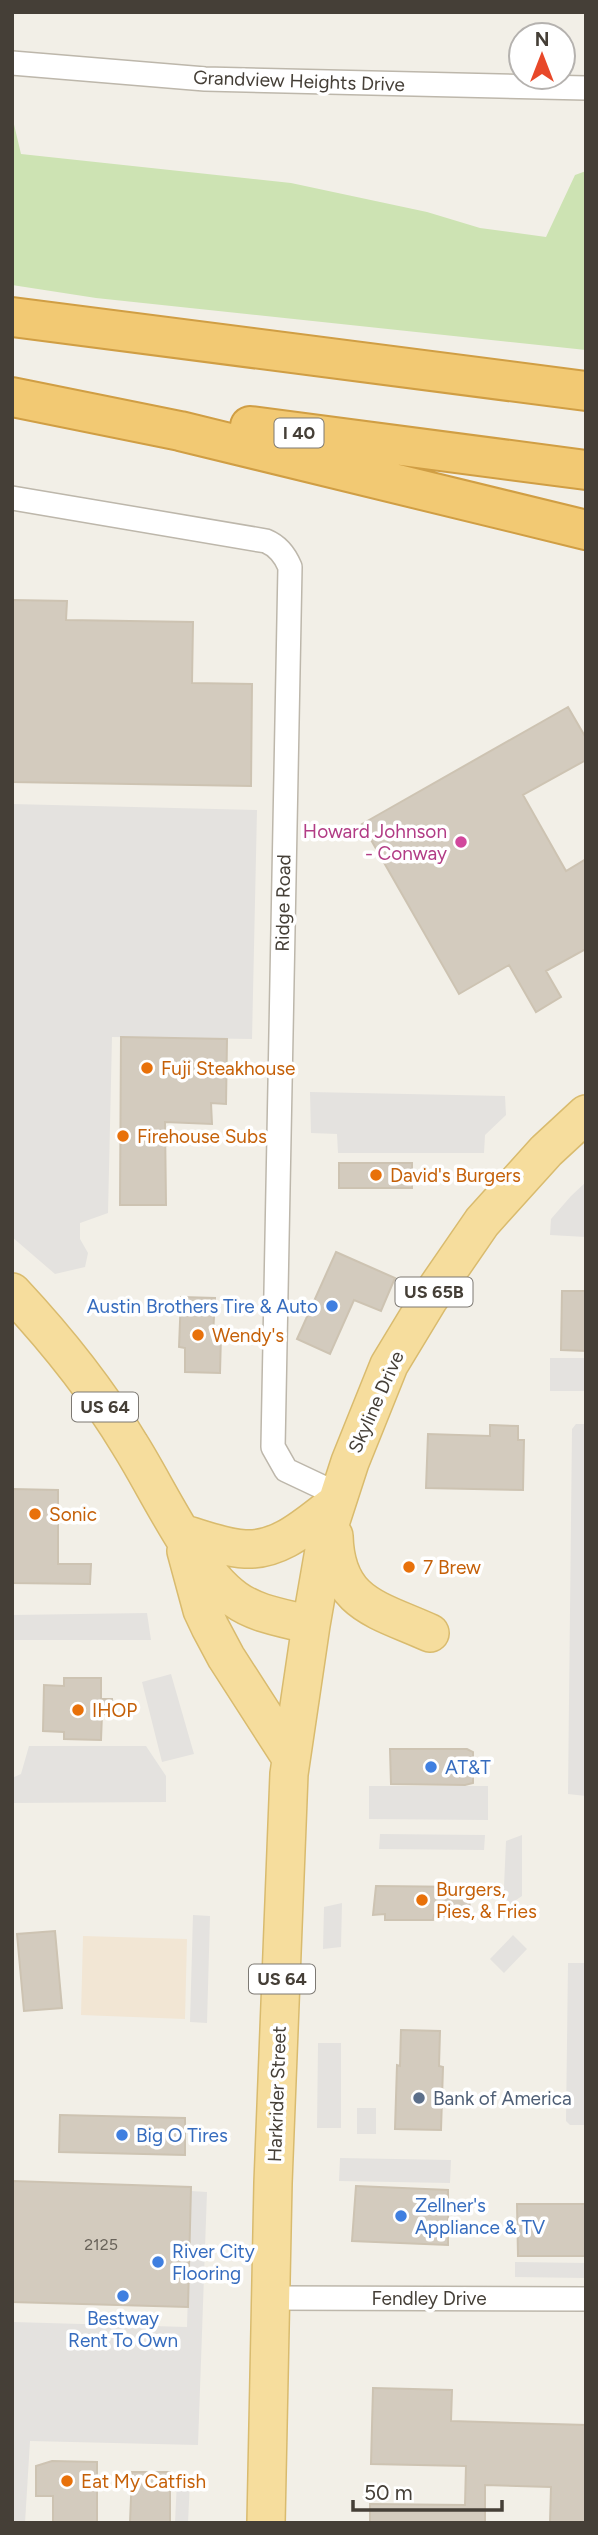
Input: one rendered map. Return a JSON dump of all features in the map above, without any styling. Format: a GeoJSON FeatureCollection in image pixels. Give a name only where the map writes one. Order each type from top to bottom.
{"type":"FeatureCollection","features":[{"type":"Feature","properties":{"kind":"highway"},"geometry":{"type":"LineString","coordinates":[[12,317],[586,391]]}},
{"type":"Feature","properties":{"kind":"highway"},"geometry":{"type":"LineString","coordinates":[[12,396],[180,431],[586,530]]}},
{"type":"Feature","properties":{"kind":"highway","name":"I 40"},"geometry":{"type":"LineString","coordinates":[[12,396],[586,470]]}},
{"type":"Feature","properties":{"kind":"main road","name":"Skyline Drive"},"geometry":{"type":"LineString","coordinates":[[311,1625],[327,1533],[350,1462],[390,1365],[429,1299],[482,1222],[545,1151],[586,1114]]}},
{"type":"Feature","properties":{"kind":"main road","name":"US 64"},"geometry":{"type":"LineString","coordinates":[[12,1292],[37,1318],[89,1384],[129,1443],[181,1533],[210,1574],[233,1598],[256,1612],[311,1625]]}},
{"type":"Feature","properties":{"kind":"main road"},"geometry":{"type":"LineString","coordinates":[[181,1533],[245,1549],[270,1546],[292,1536],[338,1499]]}},
{"type":"Feature","properties":{"kind":"main road"},"geometry":{"type":"LineString","coordinates":[[338,1499],[335,1551],[338,1570],[345,1585],[366,1605],[430,1633]]}},
{"type":"Feature","properties":{"kind":"main road","name":"US 64"},"geometry":{"type":"LineString","coordinates":[[181,1533],[209,1628],[290,1758]]}},
{"type":"Feature","properties":{"kind":"main road","name":"Harkrider Street"},"geometry":{"type":"LineString","coordinates":[[266,2523],[273,2298],[273,2183],[290,1758],[311,1625]]}},
{"type":"Feature","properties":{"kind":"street","name":"Grandview Heights Drive"},"geometry":{"type":"LineString","coordinates":[[12,63],[205,79],[586,88]]}},
{"type":"Feature","properties":{"kind":"street","name":"Ridge Road"},"geometry":{"type":"LineString","coordinates":[[12,498],[266,541],[275,545],[290,567],[273,1447],[286,1470],[338,1499]]}},
{"type":"Feature","properties":{"kind":"street","name":"Fendley Drive"},"geometry":{"type":"LineString","coordinates":[[273,2298],[586,2299]]}},
{"type":"Feature","properties":{"kind":"shaded area"},"geometry":{"type":"Polygon","coordinates":[[[12,804],[257,810],[252,1039],[112,1037],[108,1213],[80,1223],[80,1239],[88,1253],[85,1267],[55,1274],[12,1237],[12,804]]]}},
{"type":"Feature","properties":{"kind":"shaded area"},"geometry":{"type":"Polygon","coordinates":[[[310,1092],[505,1096],[506,1115],[485,1135],[484,1153],[338,1153],[337,1134],[311,1133],[310,1092]]]}},
{"type":"Feature","properties":{"kind":"shaded area"},"geometry":{"type":"Polygon","coordinates":[[[586,1182],[586,1237],[550,1235],[551,1219],[586,1182]]]}},
{"type":"Feature","properties":{"kind":"shaded area"},"geometry":{"type":"Polygon","coordinates":[[[550,1358],[586,1358],[586,1391],[550,1391],[550,1358]]]}},
{"type":"Feature","properties":{"kind":"shaded area"},"geometry":{"type":"Polygon","coordinates":[[[576,1424],[586,1424],[586,1796],[568,1794],[572,1429],[576,1424]]]}},
{"type":"Feature","properties":{"kind":"shaded area"},"geometry":{"type":"Polygon","coordinates":[[[147,1613],[151,1640],[12,1640],[13,1615],[147,1613]]]}},
{"type":"Feature","properties":{"kind":"shaded area"},"geometry":{"type":"Polygon","coordinates":[[[171,1674],[194,1754],[162,1762],[142,1682],[171,1674]]]}},
{"type":"Feature","properties":{"kind":"shaded area"},"geometry":{"type":"Polygon","coordinates":[[[29,1746],[146,1746],[166,1776],[166,1802],[12,1803],[12,1778],[21,1774],[29,1746]]]}},
{"type":"Feature","properties":{"kind":"shaded area"},"geometry":{"type":"Polygon","coordinates":[[[369,1786],[488,1786],[488,1820],[369,1819],[369,1786]]]}},
{"type":"Feature","properties":{"kind":"shaded area"},"geometry":{"type":"Polygon","coordinates":[[[380,1834],[485,1835],[484,1850],[379,1849],[380,1834]]]}},
{"type":"Feature","properties":{"kind":"shaded area"},"geometry":{"type":"Polygon","coordinates":[[[522,1835],[522,1896],[503,1909],[506,1841],[522,1835]]]}},
{"type":"Feature","properties":{"kind":"shaded area"},"geometry":{"type":"Polygon","coordinates":[[[342,1903],[341,1947],[323,1949],[324,1907],[342,1903]]]}},
{"type":"Feature","properties":{"kind":"shaded area"},"geometry":{"type":"Polygon","coordinates":[[[193,1915],[210,1916],[207,2023],[190,2022],[193,1915]]]}},
{"type":"Feature","properties":{"kind":"shaded area"},"geometry":{"type":"Polygon","coordinates":[[[513,1935],[527,1949],[504,1973],[490,1959],[513,1935]]]}},
{"type":"Feature","properties":{"kind":"shaded area"},"geometry":{"type":"Polygon","coordinates":[[[83,1936],[187,1939],[185,2019],[81,2015],[83,1936]]]}},
{"type":"Feature","properties":{"kind":"shaded area"},"geometry":{"type":"Polygon","coordinates":[[[568,1963],[586,1963],[586,2125],[570,2125],[566,2121],[568,1963]]]}},
{"type":"Feature","properties":{"kind":"shaded area"},"geometry":{"type":"Polygon","coordinates":[[[318,2043],[341,2043],[341,2128],[317,2128],[318,2043]]]}},
{"type":"Feature","properties":{"kind":"shaded area"},"geometry":{"type":"Polygon","coordinates":[[[357,2108],[376,2108],[376,2134],[357,2134],[357,2108]]]}},
{"type":"Feature","properties":{"kind":"shaded area"},"geometry":{"type":"Polygon","coordinates":[[[340,2158],[451,2160],[450,2183],[339,2181],[340,2158]]]}},
{"type":"Feature","properties":{"kind":"shaded area"},"geometry":{"type":"Polygon","coordinates":[[[191,2191],[207,2192],[198,2445],[30,2441],[25,2523],[12,2523],[12,2322],[187,2327],[191,2191]]]}},
{"type":"Feature","properties":{"kind":"shaded area"},"geometry":{"type":"Polygon","coordinates":[[[515,2262],[586,2263],[586,2278],[515,2277],[515,2262]]]}},
{"type":"Feature","properties":{"kind":"shaded area"},"geometry":{"type":"Polygon","coordinates":[[[177,2480],[190,2481],[188,2523],[175,2523],[177,2480]]]}},
{"type":"Feature","properties":{"kind":"green space"},"geometry":{"type":"Polygon","coordinates":[[[12,116],[21,154],[291,183],[427,212],[480,228],[546,237],[575,175],[586,171],[586,350],[96,298],[12,285],[12,116]]]}},
{"type":"Feature","properties":{"kind":"building"},"geometry":{"type":"Polygon","coordinates":[[[12,600],[67,601],[66,620],[193,622],[192,683],[252,684],[251,786],[12,782],[12,600]]]}},
{"type":"Feature","properties":{"kind":"building","name":"Howard Johnson - Conway"},"geometry":{"type":"Polygon","coordinates":[[[568,707],[586,738],[586,760],[523,795],[566,871],[586,859],[586,949],[546,971],[561,997],[536,1012],[509,965],[459,994],[362,824],[568,707]]]}},
{"type":"Feature","properties":{"kind":"building"},"geometry":{"type":"Polygon","coordinates":[[[121,1037],[227,1039],[226,1104],[211,1103],[212,1124],[165,1122],[166,1205],[120,1205],[121,1037]]]}},
{"type":"Feature","properties":{"kind":"building","name":"David's Burgers"},"geometry":{"type":"Polygon","coordinates":[[[339,1163],[412,1163],[412,1188],[339,1188],[339,1163]]]}},
{"type":"Feature","properties":{"kind":"building","name":"Austin Brothers Tire & Auto"},"geometry":{"type":"Polygon","coordinates":[[[336,1252],[395,1278],[381,1311],[354,1300],[330,1354],[297,1339],[336,1252]]]}},
{"type":"Feature","properties":{"kind":"building"},"geometry":{"type":"Polygon","coordinates":[[[562,1291],[586,1291],[586,1351],[561,1350],[562,1291]]]}},
{"type":"Feature","properties":{"kind":"building","name":"Wendy's"},"geometry":{"type":"Polygon","coordinates":[[[181,1297],[215,1298],[213,1335],[221,1335],[220,1373],[185,1372],[185,1348],[179,1347],[181,1297]]]}},
{"type":"Feature","properties":{"kind":"building"},"geometry":{"type":"Polygon","coordinates":[[[490,1425],[518,1426],[518,1440],[524,1440],[523,1490],[426,1488],[428,1434],[490,1436],[490,1425]]]}},
{"type":"Feature","properties":{"kind":"building"},"geometry":{"type":"Polygon","coordinates":[[[12,1489],[58,1490],[58,1564],[91,1564],[90,1584],[12,1583],[12,1489]]]}},
{"type":"Feature","properties":{"kind":"building","name":"IHOP"},"geometry":{"type":"Polygon","coordinates":[[[64,1678],[101,1678],[101,1699],[112,1699],[113,1715],[102,1714],[101,1740],[64,1739],[64,1732],[43,1731],[44,1685],[64,1686],[64,1678]]]}},
{"type":"Feature","properties":{"kind":"building","name":"AT&T"},"geometry":{"type":"Polygon","coordinates":[[[390,1749],[467,1749],[473,1752],[473,1783],[391,1784],[390,1749]]]}},
{"type":"Feature","properties":{"kind":"building","name":"Burgers, Pies, & Fries"},"geometry":{"type":"Polygon","coordinates":[[[376,1886],[469,1887],[470,1917],[434,1915],[433,1920],[385,1920],[385,1914],[373,1915],[376,1886]]]}},
{"type":"Feature","properties":{"kind":"building"},"geometry":{"type":"Polygon","coordinates":[[[55,1931],[62,2008],[24,2011],[17,1934],[55,1931]]]}},
{"type":"Feature","properties":{"kind":"building","name":"Bank of America"},"geometry":{"type":"Polygon","coordinates":[[[401,2030],[440,2031],[439,2066],[443,2067],[441,2130],[395,2129],[401,2030]]]}},
{"type":"Feature","properties":{"kind":"building","name":"Big O Tires"},"geometry":{"type":"Polygon","coordinates":[[[60,2115],[185,2118],[185,2155],[59,2152],[60,2115]]]}},
{"type":"Feature","properties":{"kind":"building"},"geometry":{"type":"Polygon","coordinates":[[[12,2181],[191,2187],[188,2307],[12,2302],[12,2181]]]}},
{"type":"Feature","properties":{"kind":"building","name":"Zellner's Appliance & TV"},"geometry":{"type":"Polygon","coordinates":[[[356,2186],[448,2190],[448,2245],[352,2241],[356,2186]]]}},
{"type":"Feature","properties":{"kind":"building"},"geometry":{"type":"Polygon","coordinates":[[[517,2204],[586,2204],[586,2256],[518,2256],[517,2204]]]}},
{"type":"Feature","properties":{"kind":"building"},"geometry":{"type":"Polygon","coordinates":[[[373,2388],[452,2390],[451,2421],[586,2425],[586,2523],[550,2523],[551,2487],[485,2485],[485,2523],[370,2523],[370,2504],[465,2505],[466,2466],[371,2464],[373,2388]]]}},
{"type":"Feature","properties":{"kind":"building","name":"Eat My Catfish"},"geometry":{"type":"Polygon","coordinates":[[[52,2461],[97,2462],[97,2523],[53,2523],[53,2496],[36,2496],[36,2466],[52,2461]]]}},
{"type":"Feature","properties":{"kind":"building"},"geometry":{"type":"Polygon","coordinates":[[[132,2472],[170,2472],[170,2523],[130,2523],[132,2472]]]}},
{"type":"Feature","properties":{"kind":"place","name":"Howard Johnson - Conway"},"geometry":{"type":"Point","coordinates":[461,842]}},
{"type":"Feature","properties":{"kind":"place","name":"Fuji Steakhouse"},"geometry":{"type":"Point","coordinates":[147,1068]}},
{"type":"Feature","properties":{"kind":"place","name":"Firehouse Subs"},"geometry":{"type":"Point","coordinates":[123,1136]}},
{"type":"Feature","properties":{"kind":"place","name":"David's Burgers"},"geometry":{"type":"Point","coordinates":[376,1175]}},
{"type":"Feature","properties":{"kind":"place","name":"Austin Brothers Tire & Auto"},"geometry":{"type":"Point","coordinates":[332,1306]}},
{"type":"Feature","properties":{"kind":"place","name":"Wendy's"},"geometry":{"type":"Point","coordinates":[198,1335]}},
{"type":"Feature","properties":{"kind":"place","name":"Sonic"},"geometry":{"type":"Point","coordinates":[35,1514]}},
{"type":"Feature","properties":{"kind":"place","name":"7 Brew"},"geometry":{"type":"Point","coordinates":[409,1567]}},
{"type":"Feature","properties":{"kind":"place","name":"IHOP"},"geometry":{"type":"Point","coordinates":[78,1710]}},
{"type":"Feature","properties":{"kind":"place","name":"AT&T"},"geometry":{"type":"Point","coordinates":[431,1767]}},
{"type":"Feature","properties":{"kind":"place","name":"Burgers, Pies, & Fries"},"geometry":{"type":"Point","coordinates":[422,1900]}},
{"type":"Feature","properties":{"kind":"place","name":"Bank of America"},"geometry":{"type":"Point","coordinates":[419,2098]}},
{"type":"Feature","properties":{"kind":"place","name":"Big O Tires"},"geometry":{"type":"Point","coordinates":[122,2135]}},
{"type":"Feature","properties":{"kind":"place","name":"Zellner's Appliance & TV"},"geometry":{"type":"Point","coordinates":[401,2216]}},
{"type":"Feature","properties":{"kind":"place","name":"River City Flooring"},"geometry":{"type":"Point","coordinates":[158,2262]}},
{"type":"Feature","properties":{"kind":"place","name":"Bestway Rent To Own"},"geometry":{"type":"Point","coordinates":[123,2296]}},
{"type":"Feature","properties":{"kind":"place","name":"Eat My Catfish"},"geometry":{"type":"Point","coordinates":[67,2481]}}]}
